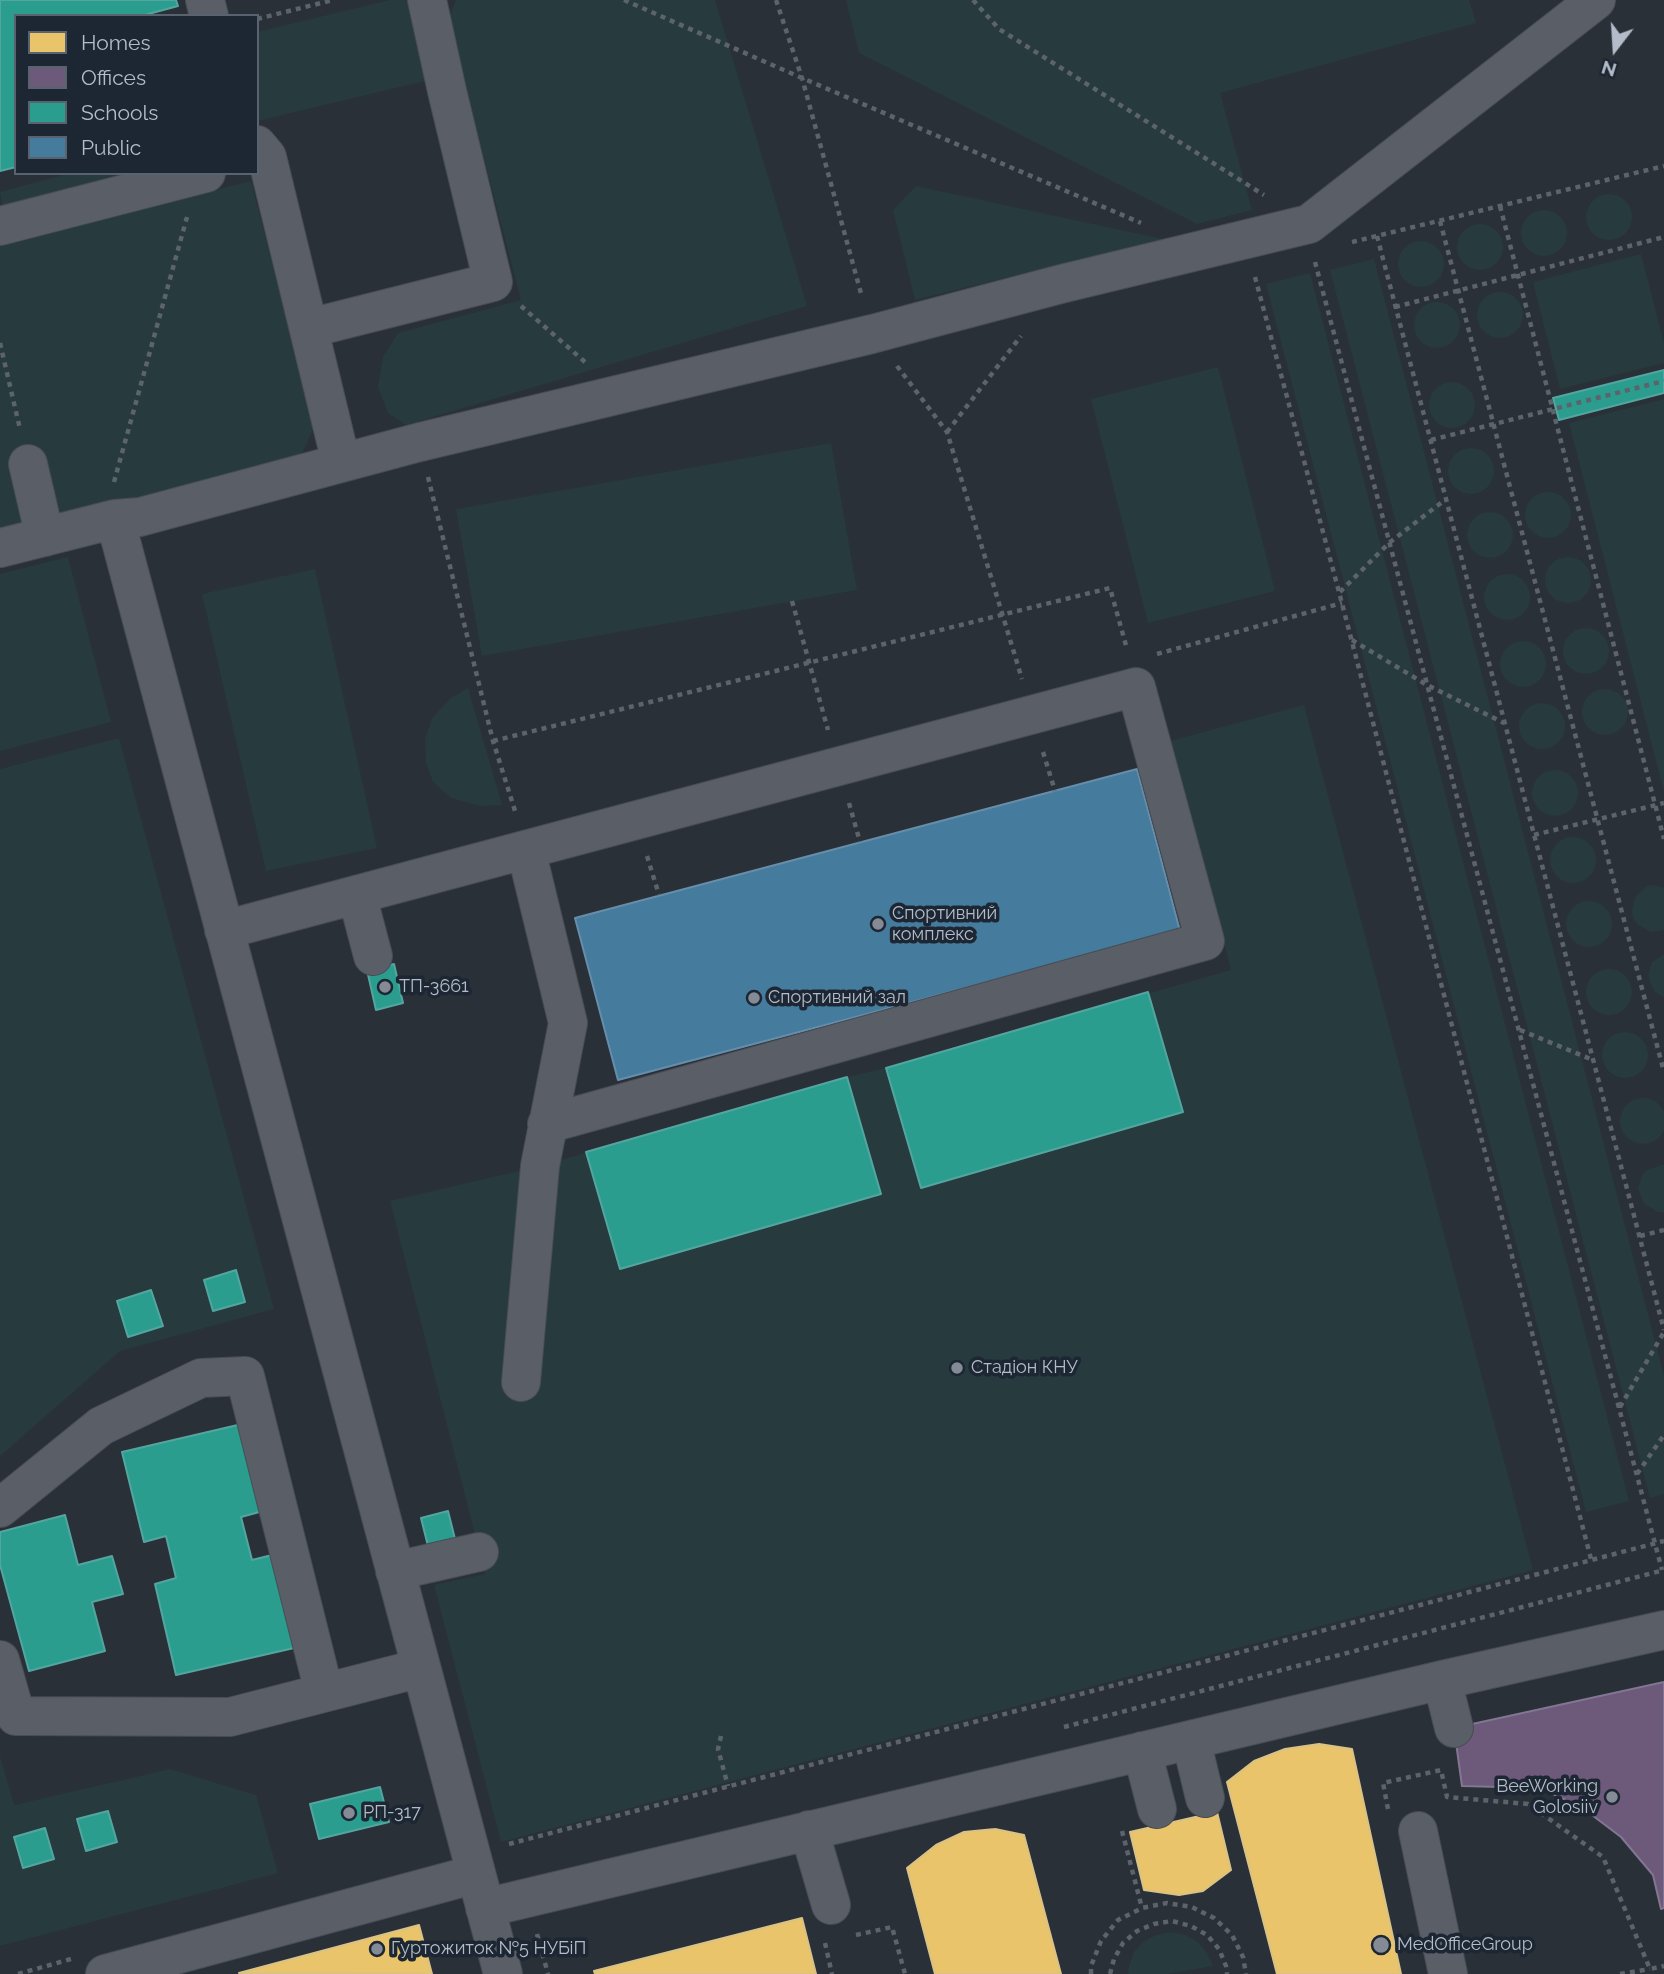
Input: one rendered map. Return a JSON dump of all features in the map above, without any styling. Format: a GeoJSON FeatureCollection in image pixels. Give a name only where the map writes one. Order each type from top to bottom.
{"type":"FeatureCollection","features":[{"type":"Feature","properties":{"kind":"lane"},"geometry":{"type":"LineString","coordinates":[[310,328],[494,282],[427,0]]}},
{"type":"Feature","properties":{"kind":"lane"},"geometry":{"type":"LineString","coordinates":[[0,548],[620,393],[872,334],[1244,239],[1311,238],[1581,5]]}},
{"type":"Feature","properties":{"kind":"lane"},"geometry":{"type":"LineString","coordinates":[[261,154],[310,328],[341,463]]}},
{"type":"Feature","properties":{"kind":"lane"},"geometry":{"type":"LineString","coordinates":[[0,226],[198,175]]}},
{"type":"Feature","properties":{"kind":"lane"},"geometry":{"type":"LineString","coordinates":[[28,464],[45,537]]}},
{"type":"Feature","properties":{"kind":"lane"},"geometry":{"type":"LineString","coordinates":[[128,518],[225,930],[503,1974]]}},
{"type":"Feature","properties":{"kind":"lane"},"geometry":{"type":"LineString","coordinates":[[225,930],[1032,715],[1133,674],[1205,942],[547,1124]]}},
{"type":"Feature","properties":{"kind":"lane"},"geometry":{"type":"LineString","coordinates":[[521,1382],[540,1166],[568,1024],[526,850]]}},
{"type":"Feature","properties":{"kind":"lane"},"geometry":{"type":"LineString","coordinates":[[357,895],[373,956]]}},
{"type":"Feature","properties":{"kind":"lane"},"geometry":{"type":"LineString","coordinates":[[0,1508],[101,1426],[201,1378],[245,1376],[324,1692]]}},
{"type":"Feature","properties":{"kind":"lane"},"geometry":{"type":"LineString","coordinates":[[395,1571],[479,1552]]}},
{"type":"Feature","properties":{"kind":"lane"},"geometry":{"type":"LineString","coordinates":[[106,1974],[477,1879],[809,1830],[1664,1630]]}},
{"type":"Feature","properties":{"kind":"lane"},"geometry":{"type":"LineString","coordinates":[[0,1660],[16,1716],[230,1717],[421,1668]]}},
{"type":"Feature","properties":{"kind":"lane"},"geometry":{"type":"LineString","coordinates":[[1442,1680],[1454,1728]]}},
{"type":"Feature","properties":{"kind":"lane"},"geometry":{"type":"LineString","coordinates":[[1191,1740],[1205,1798]]}},
{"type":"Feature","properties":{"kind":"lane"},"geometry":{"type":"LineString","coordinates":[[1142,1751],[1157,1809]]}},
{"type":"Feature","properties":{"kind":"lane"},"geometry":{"type":"LineString","coordinates":[[1403,1821],[1448,1974]]}},
{"type":"Feature","properties":{"kind":"lane"},"geometry":{"type":"LineString","coordinates":[[809,1830],[836,1927]]}},
{"type":"Feature","properties":{"kind":"path"},"geometry":{"type":"LineString","coordinates":[[259,18],[332,0]]}},
{"type":"Feature","properties":{"kind":"path"},"geometry":{"type":"LineString","coordinates":[[624,0],[1203,249]]}},
{"type":"Feature","properties":{"kind":"path"},"geometry":{"type":"LineString","coordinates":[[776,0],[802,78],[872,334],[947,432],[1055,791]]}},
{"type":"Feature","properties":{"kind":"path"},"geometry":{"type":"LineString","coordinates":[[973,0],[999,29],[1311,238],[1663,1570],[1056,1729]]}},
{"type":"Feature","properties":{"kind":"path"},"geometry":{"type":"LineString","coordinates":[[1351,242],[1664,166]]}},
{"type":"Feature","properties":{"kind":"path"},"geometry":{"type":"LineString","coordinates":[[128,518],[107,507],[202,175]]}},
{"type":"Feature","properties":{"kind":"path"},"geometry":{"type":"LineString","coordinates":[[1500,206],[1664,839]]}},
{"type":"Feature","properties":{"kind":"path"},"geometry":{"type":"LineString","coordinates":[[1440,221],[1664,1072]]}},
{"type":"Feature","properties":{"kind":"path"},"geometry":{"type":"LineString","coordinates":[[1377,236],[1664,1331],[1619,1408]]}},
{"type":"Feature","properties":{"kind":"path"},"geometry":{"type":"LineString","coordinates":[[1395,307],[1664,237]]}},
{"type":"Feature","properties":{"kind":"path"},"geometry":{"type":"LineString","coordinates":[[1244,239],[1352,639],[1591,1559]]}},
{"type":"Feature","properties":{"kind":"path"},"geometry":{"type":"LineString","coordinates":[[494,282],[620,393]]}},
{"type":"Feature","properties":{"kind":"path"},"geometry":{"type":"LineString","coordinates":[[947,432],[1061,284]]}},
{"type":"Feature","properties":{"kind":"path"},"geometry":{"type":"LineString","coordinates":[[0,344],[28,464]]}},
{"type":"Feature","properties":{"kind":"path"},"geometry":{"type":"LineString","coordinates":[[1430,440],[1664,381]]}},
{"type":"Feature","properties":{"kind":"path"},"geometry":{"type":"LineString","coordinates":[[1339,592],[1390,543],[1446,499]]}},
{"type":"Feature","properties":{"kind":"path"},"geometry":{"type":"LineString","coordinates":[[436,512],[494,741],[526,850]]}},
{"type":"Feature","properties":{"kind":"path"},"geometry":{"type":"LineString","coordinates":[[494,741],[1111,588],[1133,674],[1342,603]]}},
{"type":"Feature","properties":{"kind":"path"},"geometry":{"type":"LineString","coordinates":[[792,601],[860,842]]}},
{"type":"Feature","properties":{"kind":"path"},"geometry":{"type":"LineString","coordinates":[[1352,639],[1427,685],[1505,724]]}},
{"type":"Feature","properties":{"kind":"path"},"geometry":{"type":"LineString","coordinates":[[1534,835],[1664,803]]}},
{"type":"Feature","properties":{"kind":"path"},"geometry":{"type":"LineString","coordinates":[[1519,1029],[1593,1060]]}},
{"type":"Feature","properties":{"kind":"path"},"geometry":{"type":"LineString","coordinates":[[1640,1236],[1664,1230]]}},
{"type":"Feature","properties":{"kind":"path"},"geometry":{"type":"LineString","coordinates":[[1637,1474],[1664,1435]]}},
{"type":"Feature","properties":{"kind":"path"},"geometry":{"type":"LineString","coordinates":[[477,1879],[728,1786],[1664,1541]]}},
{"type":"Feature","properties":{"kind":"path"},"geometry":{"type":"LineString","coordinates":[[721,1736],[718,1749],[728,1786]]}},
{"type":"Feature","properties":{"kind":"path"},"geometry":{"type":"LineString","coordinates":[[1403,1821],[1383,1783],[1441,1770],[1447,1797],[1528,1804],[1603,1857],[1650,1969]]}},
{"type":"Feature","properties":{"kind":"path"},"geometry":{"type":"LineString","coordinates":[[1122,1829],[1142,1908]]}},
{"type":"Feature","properties":{"kind":"path"},"geometry":{"type":"LineString","coordinates":[[1091,1974],[1091,1966],[1101,1941],[1118,1920],[1142,1908],[1167,1903],[1192,1907],[1214,1917],[1232,1935],[1243,1957],[1246,1974]]}},
{"type":"Feature","properties":{"kind":"path"},"geometry":{"type":"LineString","coordinates":[[1110,1974],[1114,1959],[1124,1943],[1137,1931],[1154,1924],[1172,1922],[1191,1926],[1207,1935],[1219,1949],[1227,1966],[1227,1974]]}},
{"type":"Feature","properties":{"kind":"path"},"geometry":{"type":"LineString","coordinates":[[832,1974],[836,1927],[892,1927],[905,1974]]}},
{"type":"Feature","properties":{"kind":"path"},"geometry":{"type":"LineString","coordinates":[[1620,1974],[1664,1966]]}},
{"type":"Feature","properties":{"kind":"green space"},"geometry":{"type":"Polygon","coordinates":[[[390,0],[409,0],[429,80],[259,121],[259,32],[390,0]]]}},
{"type":"Feature","properties":{"kind":"green space"},"geometry":{"type":"Polygon","coordinates":[[[456,0],[715,0],[807,306],[406,425],[388,413],[378,387],[383,357],[398,333],[521,300],[448,20],[456,0]]]}},
{"type":"Feature","properties":{"kind":"green space"},"geometry":{"type":"Polygon","coordinates":[[[846,0],[1469,0],[1476,23],[1220,93],[1252,210],[1197,224],[859,53],[846,0]]]}},
{"type":"Feature","properties":{"kind":"green space"},"geometry":{"type":"Polygon","coordinates":[[[64,175],[119,175],[2,205],[0,192],[64,175]]]}},
{"type":"Feature","properties":{"kind":"green space"},"geometry":{"type":"Polygon","coordinates":[[[251,181],[314,427],[300,458],[107,507],[0,529],[0,244],[251,181]]]}},
{"type":"Feature","properties":{"kind":"green space"},"geometry":{"type":"Polygon","coordinates":[[[916,186],[1163,239],[915,300],[893,210],[916,186]]]}},
{"type":"Feature","properties":{"kind":"green space"},"geometry":{"type":"Polygon","coordinates":[[[1609,194],[1618,195],[1625,201],[1631,208],[1631,226],[1625,233],[1618,239],[1609,240],[1600,239],[1593,233],[1587,226],[1586,217],[1587,208],[1593,201],[1600,195],[1609,194]]]}},
{"type":"Feature","properties":{"kind":"green space"},"geometry":{"type":"Polygon","coordinates":[[[1544,210],[1553,211],[1560,217],[1566,224],[1566,242],[1560,249],[1553,255],[1544,256],[1535,255],[1528,249],[1522,242],[1521,233],[1522,224],[1528,217],[1535,211],[1544,210]]]}},
{"type":"Feature","properties":{"kind":"green space"},"geometry":{"type":"Polygon","coordinates":[[[1480,224],[1497,230],[1503,247],[1497,264],[1480,270],[1463,264],[1457,247],[1463,230],[1480,224]]]}},
{"type":"Feature","properties":{"kind":"green space"},"geometry":{"type":"Polygon","coordinates":[[[1421,241],[1430,242],[1437,248],[1443,255],[1443,273],[1437,280],[1430,286],[1421,287],[1412,286],[1405,280],[1399,273],[1398,264],[1399,255],[1405,248],[1412,242],[1421,241]]]}},
{"type":"Feature","properties":{"kind":"green space"},"geometry":{"type":"Polygon","coordinates":[[[1641,254],[1664,343],[1664,363],[1560,389],[1533,282],[1641,254]]]}},
{"type":"Feature","properties":{"kind":"green space"},"geometry":{"type":"Polygon","coordinates":[[[1374,259],[1664,1376],[1664,1494],[1650,1498],[1330,270],[1374,259]]]}},
{"type":"Feature","properties":{"kind":"green space"},"geometry":{"type":"Polygon","coordinates":[[[1310,273],[1629,1501],[1586,1512],[1266,284],[1310,273]]]}},
{"type":"Feature","properties":{"kind":"green space"},"geometry":{"type":"Polygon","coordinates":[[[1500,292],[1509,293],[1516,299],[1522,306],[1522,324],[1516,331],[1509,337],[1500,338],[1491,337],[1484,331],[1478,324],[1477,315],[1478,306],[1484,299],[1491,293],[1500,292]]]}},
{"type":"Feature","properties":{"kind":"green space"},"geometry":{"type":"Polygon","coordinates":[[[1437,302],[1446,303],[1453,309],[1459,316],[1459,334],[1453,341],[1446,347],[1437,348],[1428,347],[1421,341],[1415,334],[1414,325],[1415,316],[1421,309],[1428,303],[1437,302]]]}},
{"type":"Feature","properties":{"kind":"green space"},"geometry":{"type":"Polygon","coordinates":[[[1218,367],[1275,591],[1148,623],[1091,399],[1218,367]]]}},
{"type":"Feature","properties":{"kind":"green space"},"geometry":{"type":"Polygon","coordinates":[[[1452,382],[1469,388],[1475,405],[1469,422],[1452,428],[1435,422],[1429,405],[1435,388],[1452,382]]]}},
{"type":"Feature","properties":{"kind":"green space"},"geometry":{"type":"Polygon","coordinates":[[[1664,399],[1664,792],[1569,423],[1664,399]]]}},
{"type":"Feature","properties":{"kind":"green space"},"geometry":{"type":"Polygon","coordinates":[[[831,443],[857,590],[482,656],[456,509],[831,443]]]}},
{"type":"Feature","properties":{"kind":"green space"},"geometry":{"type":"Polygon","coordinates":[[[1471,448],[1488,454],[1494,471],[1488,488],[1471,494],[1454,488],[1448,471],[1454,454],[1471,448]]]}},
{"type":"Feature","properties":{"kind":"green space"},"geometry":{"type":"Polygon","coordinates":[[[1548,492],[1565,498],[1571,515],[1565,532],[1548,538],[1531,532],[1525,515],[1531,498],[1548,492]]]}},
{"type":"Feature","properties":{"kind":"green space"},"geometry":{"type":"Polygon","coordinates":[[[1490,512],[1506,519],[1513,535],[1506,551],[1490,558],[1474,551],[1467,535],[1474,519],[1490,512]]]}},
{"type":"Feature","properties":{"kind":"green space"},"geometry":{"type":"Polygon","coordinates":[[[68,557],[111,722],[0,751],[0,574],[68,557]]]}},
{"type":"Feature","properties":{"kind":"green space"},"geometry":{"type":"Polygon","coordinates":[[[1568,557],[1577,558],[1584,564],[1590,571],[1590,589],[1584,596],[1577,602],[1568,603],[1559,602],[1552,596],[1546,589],[1545,580],[1546,571],[1552,564],[1559,558],[1568,557]]]}},
{"type":"Feature","properties":{"kind":"green space"},"geometry":{"type":"Polygon","coordinates":[[[315,569],[377,848],[266,871],[202,594],[315,569]]]}},
{"type":"Feature","properties":{"kind":"green space"},"geometry":{"type":"Polygon","coordinates":[[[1507,574],[1516,575],[1523,581],[1529,588],[1529,606],[1523,613],[1516,619],[1507,620],[1498,619],[1491,613],[1485,606],[1484,597],[1485,588],[1491,581],[1498,575],[1507,574]]]}},
{"type":"Feature","properties":{"kind":"green space"},"geometry":{"type":"Polygon","coordinates":[[[1586,628],[1603,634],[1609,651],[1603,668],[1586,674],[1569,668],[1563,651],[1569,634],[1586,628]]]}},
{"type":"Feature","properties":{"kind":"green space"},"geometry":{"type":"Polygon","coordinates":[[[1523,641],[1532,642],[1539,648],[1545,655],[1545,673],[1539,680],[1532,686],[1523,687],[1514,686],[1507,680],[1501,673],[1500,664],[1501,655],[1507,648],[1514,642],[1523,641]]]}},
{"type":"Feature","properties":{"kind":"green space"},"geometry":{"type":"Polygon","coordinates":[[[468,688],[502,805],[480,806],[451,798],[433,782],[426,763],[425,738],[433,717],[451,698],[468,688]]]}},
{"type":"Feature","properties":{"kind":"green space"},"geometry":{"type":"Polygon","coordinates":[[[1605,689],[1614,690],[1621,696],[1627,703],[1627,721],[1621,728],[1614,734],[1605,735],[1596,734],[1589,728],[1583,721],[1582,712],[1583,703],[1589,696],[1596,690],[1605,689]]]}},
{"type":"Feature","properties":{"kind":"green space"},"geometry":{"type":"Polygon","coordinates":[[[1542,703],[1551,704],[1558,710],[1564,717],[1564,735],[1558,742],[1551,748],[1542,749],[1533,748],[1526,742],[1520,735],[1519,726],[1520,717],[1526,710],[1533,704],[1542,703]]]}},
{"type":"Feature","properties":{"kind":"green space","name":"Стадіон КНУ"},"geometry":{"type":"Polygon","coordinates":[[[1304,705],[1533,1570],[501,1842],[434,1585],[485,1574],[390,1201],[540,1166],[1231,970],[1170,741],[1304,705]]]}},
{"type":"Feature","properties":{"kind":"green space"},"geometry":{"type":"Polygon","coordinates":[[[119,738],[274,1309],[120,1351],[0,1456],[0,769],[119,738]]]}},
{"type":"Feature","properties":{"kind":"green space"},"geometry":{"type":"Polygon","coordinates":[[[1555,770],[1564,771],[1571,777],[1577,784],[1577,802],[1571,809],[1564,815],[1555,816],[1546,815],[1539,809],[1533,802],[1532,793],[1533,784],[1539,777],[1546,771],[1555,770]]]}},
{"type":"Feature","properties":{"kind":"green space"},"geometry":{"type":"Polygon","coordinates":[[[1573,837],[1589,844],[1596,860],[1589,876],[1573,883],[1557,876],[1550,860],[1557,844],[1573,837]]]}},
{"type":"Feature","properties":{"kind":"green space"},"geometry":{"type":"Polygon","coordinates":[[[1647,886],[1664,888],[1664,930],[1651,932],[1637,924],[1632,909],[1636,896],[1647,886]]]}},
{"type":"Feature","properties":{"kind":"green space"},"geometry":{"type":"Polygon","coordinates":[[[1589,901],[1598,902],[1605,908],[1611,915],[1611,933],[1605,940],[1598,946],[1589,947],[1580,946],[1573,940],[1567,933],[1566,924],[1567,915],[1573,908],[1580,902],[1589,901]]]}},
{"type":"Feature","properties":{"kind":"green space"},"geometry":{"type":"Polygon","coordinates":[[[1664,954],[1664,998],[1654,991],[1648,976],[1652,962],[1664,954]]]}},
{"type":"Feature","properties":{"kind":"green space"},"geometry":{"type":"Polygon","coordinates":[[[1609,969],[1626,975],[1632,992],[1626,1009],[1609,1015],[1592,1009],[1586,992],[1592,975],[1609,969]]]}},
{"type":"Feature","properties":{"kind":"green space"},"geometry":{"type":"Polygon","coordinates":[[[1625,1032],[1634,1033],[1641,1039],[1647,1046],[1647,1064],[1641,1071],[1634,1077],[1625,1078],[1616,1077],[1609,1071],[1603,1064],[1602,1055],[1603,1046],[1609,1039],[1616,1033],[1625,1032]]]}},
{"type":"Feature","properties":{"kind":"green space"},"geometry":{"type":"Polygon","coordinates":[[[1634,1100],[1652,1100],[1664,1112],[1664,1130],[1652,1142],[1634,1142],[1622,1130],[1622,1112],[1634,1100]]]}},
{"type":"Feature","properties":{"kind":"green space"},"geometry":{"type":"Polygon","coordinates":[[[1664,1165],[1664,1212],[1658,1212],[1644,1204],[1638,1189],[1642,1175],[1664,1165]]]}},
{"type":"Feature","properties":{"kind":"green space"},"geometry":{"type":"Polygon","coordinates":[[[0,1756],[14,1805],[170,1769],[256,1795],[278,1873],[0,1946],[0,1756]]]}},
{"type":"Feature","properties":{"kind":"green space"},"geometry":{"type":"Polygon","coordinates":[[[1171,1932],[1198,1942],[1213,1966],[1168,1974],[1128,1974],[1134,1952],[1143,1942],[1156,1935],[1171,1932]]]}},
{"type":"Feature","properties":{"kind":"building: Homes"},"geometry":{"type":"Polygon","coordinates":[[[1319,1744],[1352,1749],[1401,1974],[1277,1974],[1227,1782],[1254,1761],[1285,1749],[1319,1744]]]}},
{"type":"Feature","properties":{"kind":"building: Homes"},"geometry":{"type":"Polygon","coordinates":[[[1217,1812],[1231,1870],[1203,1891],[1179,1895],[1144,1890],[1130,1832],[1217,1812]]]}},
{"type":"Feature","properties":{"kind":"building: Homes"},"geometry":{"type":"Polygon","coordinates":[[[995,1829],[1024,1835],[1061,1974],[935,1974],[907,1868],[936,1845],[964,1832],[995,1829]]]}},
{"type":"Feature","properties":{"kind":"building: Homes"},"geometry":{"type":"Polygon","coordinates":[[[802,1918],[816,1974],[595,1974],[594,1971],[802,1918]]]}},
{"type":"Feature","properties":{"kind":"building: Homes","name":"Гуртожиток №5 НУБіП"},"geometry":{"type":"Polygon","coordinates":[[[419,1925],[432,1974],[239,1973],[419,1925]]]}},
{"type":"Feature","properties":{"kind":"building: Offices","name":"BeeWorking Golosiiv"},"geometry":{"type":"Polygon","coordinates":[[[1664,1682],[1664,1908],[1661,1909],[1653,1875],[1621,1837],[1580,1806],[1539,1788],[1462,1786],[1454,1728],[1664,1682]]]}},
{"type":"Feature","properties":{"kind":"building: Schools"},"geometry":{"type":"Polygon","coordinates":[[[0,0],[176,0],[178,6],[148,14],[14,14],[14,168],[0,171],[0,0]]]}},
{"type":"Feature","properties":{"kind":"building: Schools"},"geometry":{"type":"Polygon","coordinates":[[[1664,370],[1664,393],[1559,420],[1553,398],[1664,370]]]}},
{"type":"Feature","properties":{"kind":"building: Schools","name":"ТП-3661"},"geometry":{"type":"Polygon","coordinates":[[[394,964],[403,1003],[376,1010],[367,970],[394,964]]]}},
{"type":"Feature","properties":{"kind":"building: Schools"},"geometry":{"type":"Polygon","coordinates":[[[1148,992],[1183,1112],[921,1188],[886,1068],[1148,992]]]}},
{"type":"Feature","properties":{"kind":"building: Schools"},"geometry":{"type":"Polygon","coordinates":[[[847,1077],[881,1194],[620,1269],[586,1152],[847,1077]]]}},
{"type":"Feature","properties":{"kind":"building: Schools"},"geometry":{"type":"Polygon","coordinates":[[[236,1270],[245,1302],[213,1311],[204,1280],[236,1270]]]}},
{"type":"Feature","properties":{"kind":"building: Schools"},"geometry":{"type":"Polygon","coordinates":[[[151,1290],[163,1326],[128,1337],[117,1301],[151,1290]]]}},
{"type":"Feature","properties":{"kind":"building: Schools"},"geometry":{"type":"Polygon","coordinates":[[[242,1424],[263,1511],[241,1517],[252,1560],[272,1555],[294,1648],[176,1675],[155,1584],[176,1578],[166,1536],[144,1542],[122,1452],[242,1424]]]}},
{"type":"Feature","properties":{"kind":"building: Schools"},"geometry":{"type":"Polygon","coordinates":[[[448,1511],[455,1539],[428,1546],[421,1518],[448,1511]]]}},
{"type":"Feature","properties":{"kind":"building: Schools"},"geometry":{"type":"Polygon","coordinates":[[[65,1515],[78,1565],[112,1556],[123,1594],[92,1602],[105,1651],[29,1671],[0,1565],[0,1532],[65,1515]]]}},
{"type":"Feature","properties":{"kind":"building: Schools","name":"РП-317"},"geometry":{"type":"Polygon","coordinates":[[[380,1787],[389,1822],[319,1839],[310,1804],[380,1787]]]}},
{"type":"Feature","properties":{"kind":"building: Schools"},"geometry":{"type":"Polygon","coordinates":[[[108,1811],[117,1842],[86,1851],[77,1819],[108,1811]]]}},
{"type":"Feature","properties":{"kind":"building: Schools"},"geometry":{"type":"Polygon","coordinates":[[[45,1828],[54,1859],[23,1868],[14,1837],[45,1828]]]}},
{"type":"Feature","properties":{"kind":"building: Public","name":"Спортивний комплекс"},"geometry":{"type":"Polygon","coordinates":[[[1137,769],[1180,931],[618,1080],[575,918],[1137,769]]]}},
{"type":"Feature","properties":{"kind":"place","name":"Спортивний комплекс"},"geometry":{"type":"Point","coordinates":[878,924]}},
{"type":"Feature","properties":{"kind":"place","name":"ТП-3661"},"geometry":{"type":"Point","coordinates":[385,987]}},
{"type":"Feature","properties":{"kind":"place","name":"Спортивний зал"},"geometry":{"type":"Point","coordinates":[754,998]}},
{"type":"Feature","properties":{"kind":"place","name":"Стадіон КНУ"},"geometry":{"type":"Point","coordinates":[957,1368]}},
{"type":"Feature","properties":{"kind":"place","name":"BeeWorking Golosiiv"},"geometry":{"type":"Point","coordinates":[1612,1797]}},
{"type":"Feature","properties":{"kind":"place","name":"РП-317"},"geometry":{"type":"Point","coordinates":[349,1813]}},
{"type":"Feature","properties":{"kind":"place","name":"MedOfficeGroup"},"geometry":{"type":"Point","coordinates":[1381,1945]}},
{"type":"Feature","properties":{"kind":"place","name":"Гуртожиток №5 НУБіП"},"geometry":{"type":"Point","coordinates":[377,1949]}}]}
